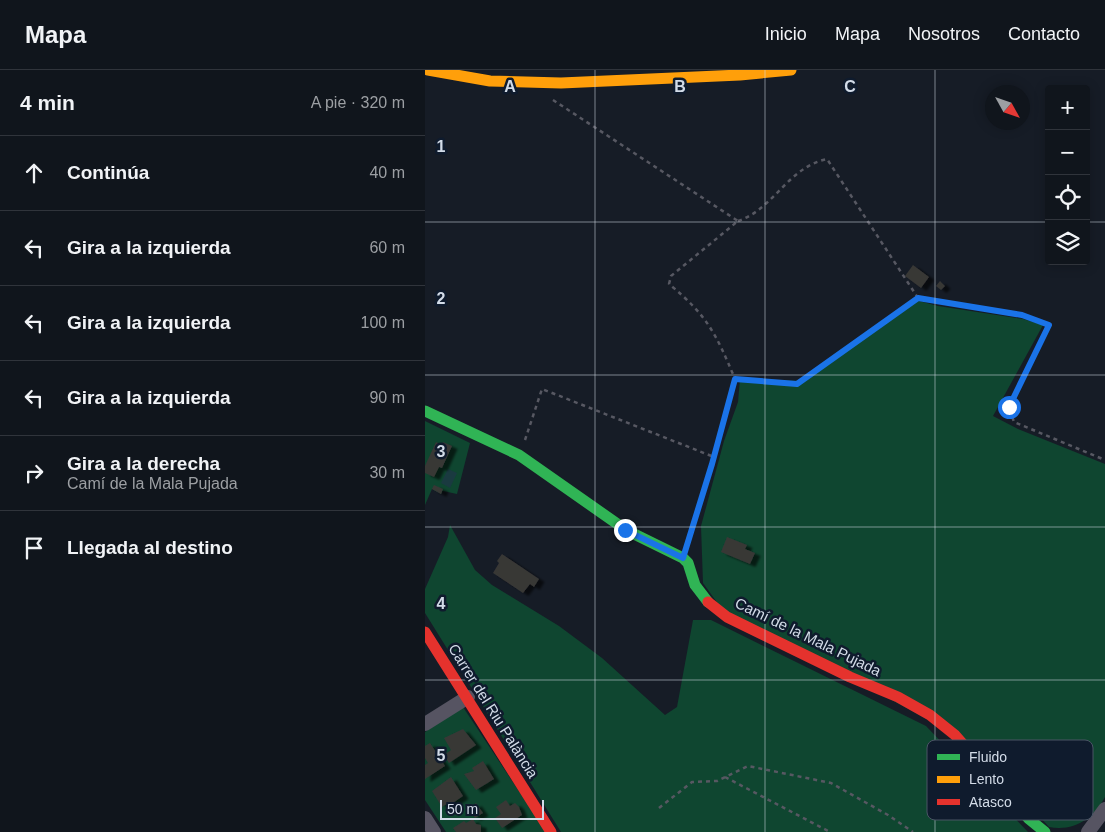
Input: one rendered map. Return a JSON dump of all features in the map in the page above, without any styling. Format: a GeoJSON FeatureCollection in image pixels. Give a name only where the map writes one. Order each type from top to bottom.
{"type":"FeatureCollection","features":[{"type":"Feature","properties":{"kind":"street"},"geometry":{"type":"LineString","coordinates":[[428,70],[490,81],[561,83],[740,75],[791,70]]}},
{"type":"Feature","properties":{"kind":"street"},"geometry":{"type":"LineString","coordinates":[[425,411],[519,456],[625,530],[683,558]]}},
{"type":"Feature","properties":{"kind":"street","name":"Camí de la Mala Pujada"},"geometry":{"type":"LineString","coordinates":[[683,558],[688,563],[695,585],[709,602],[727,617],[850,677],[898,697],[929,715],[959,740]]}},
{"type":"Feature","properties":{"kind":"street","name":"Carrer del Riu Palància"},"geometry":{"type":"LineString","coordinates":[[425,632],[468,697],[551,832]]}},
{"type":"Feature","properties":{"kind":"street"},"geometry":{"type":"LineString","coordinates":[[425,724],[468,697]]}},
{"type":"Feature","properties":{"kind":"street"},"geometry":{"type":"LineString","coordinates":[[1088,832],[1105,809]]}},
{"type":"Feature","properties":{"kind":"street"},"geometry":{"type":"LineString","coordinates":[[425,818],[434,832]]}},
{"type":"Feature","properties":{"kind":"street","name":"Camí de la Mala Pujada"},"geometry":{"type":"LineString","coordinates":[[1030,820],[1045,832]]}},
{"type":"Feature","properties":{"kind":"path"},"geometry":{"type":"LineString","coordinates":[[549,98],[738,221]]}},
{"type":"Feature","properties":{"kind":"path"},"geometry":{"type":"LineString","coordinates":[[683,558],[735,379],[721,346],[707,320],[669,284],[671,276],[738,221],[752,217],[800,171],[813,162],[827,159],[918,298]]}},
{"type":"Feature","properties":{"kind":"path"},"geometry":{"type":"LineString","coordinates":[[735,379],[797,384],[918,298],[1022,315],[1049,325],[1009,407],[1014,422],[1105,460]]}},
{"type":"Feature","properties":{"kind":"path"},"geometry":{"type":"LineString","coordinates":[[519,456],[542,389],[714,456]]}},
{"type":"Feature","properties":{"kind":"path"},"geometry":{"type":"LineString","coordinates":[[659,808],[692,782],[717,781],[749,766],[831,783],[888,815],[913,832]]}},
{"type":"Feature","properties":{"kind":"path"},"geometry":{"type":"LineString","coordinates":[[725,777],[830,832]]}},
{"type":"Feature","properties":{"kind":"green space"},"geometry":{"type":"Polygon","coordinates":[[[915,300],[938,306],[1023,319],[1043,325],[993,416],[1018,429],[1105,464],[1105,797],[1093,813],[1093,740],[966,740],[721,608],[703,583],[701,526],[724,441],[738,402],[740,379],[803,381],[915,300]]]}},
{"type":"Feature","properties":{"kind":"green space"},"geometry":{"type":"Polygon","coordinates":[[[425,421],[470,443],[457,494],[443,491],[441,494],[432,489],[425,505],[425,421]]]}},
{"type":"Feature","properties":{"kind":"green space"},"geometry":{"type":"Polygon","coordinates":[[[450,525],[475,570],[492,585],[559,626],[602,658],[665,715],[677,707],[693,620],[711,620],[926,726],[939,740],[927,740],[927,820],[1016,820],[1028,832],[561,832],[425,613],[425,589],[448,537],[450,525]]]}},
{"type":"Feature","properties":{"kind":"green space"},"geometry":{"type":"Polygon","coordinates":[[[463,707],[546,832],[446,832],[425,800],[425,732],[463,707]]]}},
{"type":"Feature","properties":{"kind":"green space"},"geometry":{"type":"Polygon","coordinates":[[[1043,820],[1085,820],[1067,827],[1049,827],[1043,820]]]}},
{"type":"Feature","properties":{"kind":"shaded area"},"geometry":{"type":"Polygon","coordinates":[[[448,469],[457,473],[450,488],[441,483],[448,469]]]}},
{"type":"Feature","properties":{"kind":"building"},"geometry":{"type":"Polygon","coordinates":[[[913,265],[929,277],[921,288],[905,276],[913,265]]]}},
{"type":"Feature","properties":{"kind":"building"},"geometry":{"type":"Polygon","coordinates":[[[940,281],[945,286],[941,290],[936,286],[940,281]]]}},
{"type":"Feature","properties":{"kind":"building"},"geometry":{"type":"Polygon","coordinates":[[[436,442],[442,445],[443,442],[452,446],[442,468],[439,467],[434,477],[425,473],[425,466],[436,442]]]}},
{"type":"Feature","properties":{"kind":"building"},"geometry":{"type":"Polygon","coordinates":[[[434,485],[443,489],[441,494],[432,489],[434,485]]]}},
{"type":"Feature","properties":{"kind":"building"},"geometry":{"type":"Polygon","coordinates":[[[727,537],[747,545],[745,549],[755,553],[750,564],[721,552],[727,537]]]}},
{"type":"Feature","properties":{"kind":"building"},"geometry":{"type":"Polygon","coordinates":[[[502,554],[539,579],[534,587],[530,584],[523,593],[493,573],[499,563],[497,561],[502,554]]]}},
{"type":"Feature","properties":{"kind":"building"},"geometry":{"type":"Polygon","coordinates":[[[463,729],[476,745],[449,763],[444,755],[451,750],[444,738],[463,729]]]}},
{"type":"Feature","properties":{"kind":"building"},"geometry":{"type":"Polygon","coordinates":[[[430,743],[445,766],[425,779],[425,765],[428,763],[425,758],[425,746],[430,743]]]}},
{"type":"Feature","properties":{"kind":"building"},"geometry":{"type":"Polygon","coordinates":[[[483,761],[494,779],[476,790],[464,774],[474,771],[472,768],[483,761]]]}},
{"type":"Feature","properties":{"kind":"building"},"geometry":{"type":"Polygon","coordinates":[[[451,777],[463,796],[450,805],[448,803],[442,807],[432,791],[451,777]]]}},
{"type":"Feature","properties":{"kind":"building"},"geometry":{"type":"Polygon","coordinates":[[[506,800],[510,806],[515,803],[522,815],[502,828],[495,818],[501,814],[496,807],[506,800]]]}},
{"type":"Feature","properties":{"kind":"building"},"geometry":{"type":"Polygon","coordinates":[[[476,803],[483,813],[475,818],[469,808],[476,803]]]}},
{"type":"Feature","properties":{"kind":"building"},"geometry":{"type":"Polygon","coordinates":[[[473,819],[476,824],[481,825],[481,832],[456,832],[453,828],[464,821],[466,823],[473,819]]]}},
{"type":"Feature","properties":{"kind":"traffic: fast"},"geometry":{"type":"LineString","coordinates":[[425,411],[519,455],[626,530],[683,558],[688,563],[695,585],[708,602]]}},
{"type":"Feature","properties":{"kind":"traffic: fast"},"geometry":{"type":"LineString","coordinates":[[1030,820],[1045,832]]}},
{"type":"Feature","properties":{"kind":"traffic: slow"},"geometry":{"type":"LineString","coordinates":[[428,70],[490,81],[561,83],[740,75],[791,70]]}},
{"type":"Feature","properties":{"kind":"traffic: jam"},"geometry":{"type":"LineString","coordinates":[[708,602],[727,617],[850,677],[898,697],[930,715],[959,740]]}},
{"type":"Feature","properties":{"kind":"traffic: jam"},"geometry":{"type":"LineString","coordinates":[[425,632],[551,832]]}},
{"type":"Feature","properties":{"kind":"route"},"geometry":{"type":"LineString","coordinates":[[625,530],[683,558],[712,464],[735,379],[797,384],[918,298],[1022,315],[1049,325],[1009,407]]}}]}
